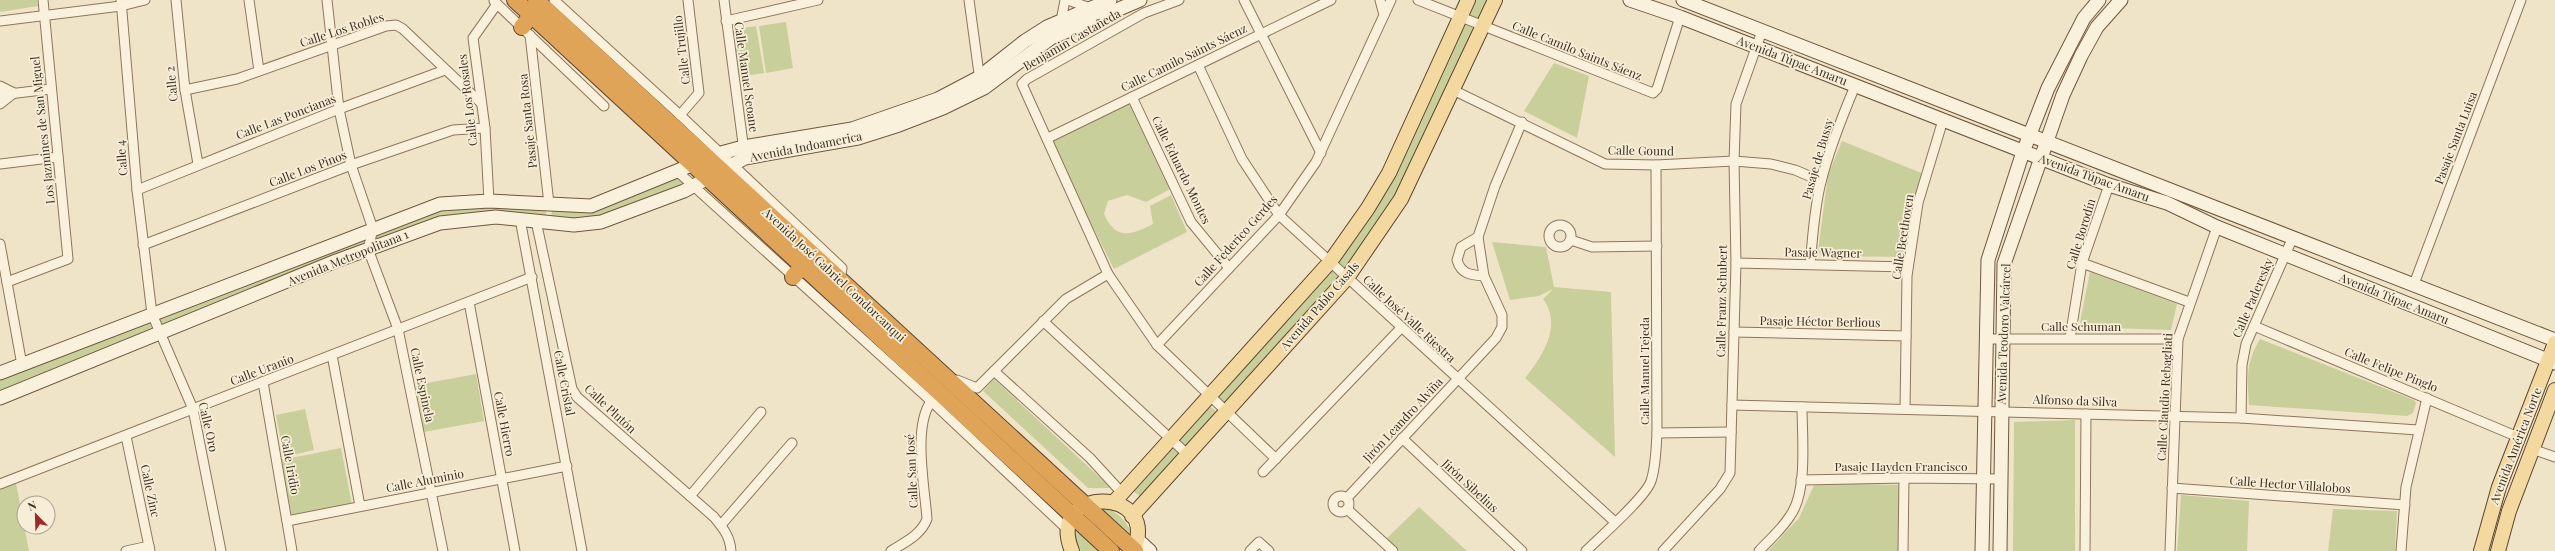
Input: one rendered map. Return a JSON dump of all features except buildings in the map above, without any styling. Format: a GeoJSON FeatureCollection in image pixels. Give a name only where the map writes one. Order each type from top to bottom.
{"type":"FeatureCollection","features":[{"type":"Feature","properties":{"kind":"highway","name":"Avenida José Gabriel Condorcanqui"},"geometry":{"type":"LineString","coordinates":[[515,0],[537,12],[707,159],[840,280],[940,391],[1071,523],[1110,551]]}},
{"type":"Feature","properties":{"kind":"highway","name":"Avenida José Gabriel Condorcanqui"},"geometry":{"type":"LineString","coordinates":[[537,12],[564,18],[626,74],[707,159]]}},
{"type":"Feature","properties":{"kind":"highway","name":"Avenida José Gabriel Condorcanqui"},"geometry":{"type":"LineString","coordinates":[[720,171],[798,271],[878,344],[1085,505],[1134,548]]}},
{"type":"Feature","properties":{"kind":"main road","name":"Avenida Indoamerica"},"geometry":{"type":"LineString","coordinates":[[981,83],[1025,41],[1061,21],[1110,0]]}},
{"type":"Feature","properties":{"kind":"main road","name":"Avenida Indoamerica"},"geometry":{"type":"LineString","coordinates":[[707,159],[852,129],[981,83],[1051,38],[1140,0]]}},
{"type":"Feature","properties":{"kind":"main road","name":"Avenida Pablo Casals"},"geometry":{"type":"LineString","coordinates":[[1118,497],[1172,440],[1330,262],[1381,188],[1468,0]]}},
{"type":"Feature","properties":{"kind":"main road","name":"Avenida Pablo Casals"},"geometry":{"type":"LineString","coordinates":[[1132,516],[1347,278],[1401,199],[1451,89],[1495,0]]}},
{"type":"Feature","properties":{"kind":"main road","name":"Avenida Túpac Amaru"},"geometry":{"type":"LineString","coordinates":[[1630,0],[1680,17],[2109,185],[2167,203],[2217,227],[2552,362]]}},
{"type":"Feature","properties":{"kind":"main road","name":"Avenida Túpac Amaru"},"geometry":{"type":"LineString","coordinates":[[1683,0],[2414,284],[2533,331],[2555,342]]}},
{"type":"Feature","properties":{"kind":"main road","name":"Avenida Teodoro Valcárcel"},"geometry":{"type":"LineString","coordinates":[[1982,551],[1983,411],[1988,260],[2029,134],[2067,48],[2084,18],[2100,0]]}},
{"type":"Feature","properties":{"kind":"main road","name":"Avenida Teodoro Valcárcel"},"geometry":{"type":"LineString","coordinates":[[2000,551],[2004,264],[2063,95],[2080,56],[2097,27],[2121,0]]}},
{"type":"Feature","properties":{"kind":"main road"},"geometry":{"type":"LineString","coordinates":[[2067,48],[2080,56]]}},
{"type":"Feature","properties":{"kind":"main road","name":"Avenida Indoamerica"},"geometry":{"type":"LineString","coordinates":[[720,171],[744,152]]}},
{"type":"Feature","properties":{"kind":"main road","name":"Avenida Metropolitana 1"},"geometry":{"type":"LineString","coordinates":[[0,374],[440,204],[489,201],[591,206],[707,159]]}},
{"type":"Feature","properties":{"kind":"main road","name":"Avenida Metropolitana 1"},"geometry":{"type":"LineString","coordinates":[[0,398],[368,249],[446,222],[496,217],[574,225],[601,222],[693,186],[720,171]]}},
{"type":"Feature","properties":{"kind":"main road"},"geometry":{"type":"LineString","coordinates":[[2523,350],[2533,331]]}},
{"type":"Feature","properties":{"kind":"main road","name":"Avenida América Norte"},"geometry":{"type":"LineString","coordinates":[[2481,551],[2490,516],[2518,437],[2535,394],[2552,362],[2555,342]]}},
{"type":"Feature","properties":{"kind":"main road"},"geometry":{"type":"LineString","coordinates":[[2535,394],[2553,395]]}},
{"type":"Feature","properties":{"kind":"main road","name":"Avenida América Norte"},"geometry":{"type":"LineString","coordinates":[[2498,551],[2509,512],[2553,395]]}},
{"type":"Feature","properties":{"kind":"main road"},"geometry":{"type":"LineString","coordinates":[[1072,551],[1071,523],[1085,505],[1096,500],[1118,497],[1132,516],[1134,548],[1150,551]]}},
{"type":"Feature","properties":{"kind":"street","name":"Los Jazmines de San Miguel"},"geometry":{"type":"LineString","coordinates":[[7,282],[68,259],[42,0]]}},
{"type":"Feature","properties":{"kind":"street"},"geometry":{"type":"LineString","coordinates":[[0,21],[44,16],[145,0]]}},
{"type":"Feature","properties":{"kind":"street","name":"Calle 2"},"geometry":{"type":"LineString","coordinates":[[176,0],[185,90],[198,164]]}},
{"type":"Feature","properties":{"kind":"street"},"geometry":{"type":"LineString","coordinates":[[249,0],[259,71]]}},
{"type":"Feature","properties":{"kind":"street"},"geometry":{"type":"LineString","coordinates":[[327,0],[339,109],[351,165],[373,229],[368,249]]}},
{"type":"Feature","properties":{"kind":"street","name":"Calle Trujillo"},"geometry":{"type":"LineString","coordinates":[[680,115],[699,92],[688,0]]}},
{"type":"Feature","properties":{"kind":"street","name":"Calle Manuel Seoane"},"geometry":{"type":"LineString","coordinates":[[724,0],[744,152]]}},
{"type":"Feature","properties":{"kind":"street"},"geometry":{"type":"LineString","coordinates":[[726,21],[818,0]]}},
{"type":"Feature","properties":{"kind":"street"},"geometry":{"type":"LineString","coordinates":[[968,0],[981,83]]}},
{"type":"Feature","properties":{"kind":"street"},"geometry":{"type":"LineString","coordinates":[[1061,21],[1065,0]]}},
{"type":"Feature","properties":{"kind":"street"},"geometry":{"type":"LineString","coordinates":[[1068,0],[1090,8]]}},
{"type":"Feature","properties":{"kind":"street","name":"Benjamin Castañeda"},"geometry":{"type":"LineString","coordinates":[[1048,138],[1022,84],[1026,79],[1144,13],[1178,0]]}},
{"type":"Feature","properties":{"kind":"street"},"geometry":{"type":"LineString","coordinates":[[1244,0],[1321,153]]}},
{"type":"Feature","properties":{"kind":"street","name":"Calle Camilo Saints Sáenz"},"geometry":{"type":"LineString","coordinates":[[1048,138],[1331,0]]}},
{"type":"Feature","properties":{"kind":"street"},"geometry":{"type":"LineString","coordinates":[[1380,0],[1384,15]]}},
{"type":"Feature","properties":{"kind":"street","name":"Calle Federico Gerdes"},"geometry":{"type":"LineString","coordinates":[[1157,345],[1279,216],[1321,153],[1391,0]]}},
{"type":"Feature","properties":{"kind":"street","name":"Calle Camilo Saints Sáenz"},"geometry":{"type":"LineString","coordinates":[[1418,0],[1653,93],[1657,89],[1680,17]]}},
{"type":"Feature","properties":{"kind":"street","name":"Pasaje Santa Luisa"},"geometry":{"type":"LineString","coordinates":[[2414,284],[2521,0]]}},
{"type":"Feature","properties":{"kind":"street"},"geometry":{"type":"LineString","coordinates":[[495,2],[537,12],[604,106]]}},
{"type":"Feature","properties":{"kind":"street","name":"Calle Los Rosales"},"geometry":{"type":"LineString","coordinates":[[489,201],[485,128],[473,38],[495,2]]}},
{"type":"Feature","properties":{"kind":"street","name":"Calle 4"},"geometry":{"type":"LineString","coordinates":[[121,3],[137,190],[152,314]]}},
{"type":"Feature","properties":{"kind":"street","name":"Pasaje Santa Rosa"},"geometry":{"type":"LineString","coordinates":[[537,12],[549,204]]}},
{"type":"Feature","properties":{"kind":"street","name":"Calle Los Robles"},"geometry":{"type":"LineString","coordinates":[[185,90],[237,79],[386,26],[396,25],[403,29],[482,104]]}},
{"type":"Feature","properties":{"kind":"street","name":"Calle Franz Schubert"},"geometry":{"type":"LineString","coordinates":[[1663,551],[1720,490],[1730,473],[1736,263],[1734,161],[1736,104],[1762,31]]}},
{"type":"Feature","properties":{"kind":"street","name":"Calle José Valle Riestra"},"geometry":{"type":"LineString","coordinates":[[1198,65],[1242,159],[1279,216],[1400,329],[1615,522]]}},
{"type":"Feature","properties":{"kind":"street","name":"Calle Las Poncianas"},"geometry":{"type":"LineString","coordinates":[[137,190],[198,164],[339,109],[445,70]]}},
{"type":"Feature","properties":{"kind":"street"},"geometry":{"type":"LineString","coordinates":[[626,74],[680,115],[707,159]]}},
{"type":"Feature","properties":{"kind":"street"},"geometry":{"type":"LineString","coordinates":[[0,86],[14,93]]}},
{"type":"Feature","properties":{"kind":"street","name":"Pasaje de Bussy"},"geometry":{"type":"LineString","coordinates":[[1810,264],[1814,214],[1821,181],[1833,142],[1855,86]]}},
{"type":"Feature","properties":{"kind":"street"},"geometry":{"type":"LineString","coordinates":[[0,95],[51,89]]}},
{"type":"Feature","properties":{"kind":"street","name":"Calle Gound"},"geometry":{"type":"LineString","coordinates":[[1451,89],[1522,122],[1605,164],[1656,165],[1734,161],[1771,164],[1795,170],[1821,181]]}},
{"type":"Feature","properties":{"kind":"street"},"geometry":{"type":"LineString","coordinates":[[0,104],[14,93]]}},
{"type":"Feature","properties":{"kind":"street","name":"Calle Eduardo Montes"},"geometry":{"type":"LineString","coordinates":[[1132,97],[1190,222],[1229,268]]}},
{"type":"Feature","properties":{"kind":"street","name":"Calle Beethoven"},"geometry":{"type":"LineString","coordinates":[[1906,409],[1908,266],[1918,203],[1943,120]]}},
{"type":"Feature","properties":{"kind":"street","name":"Jirón Leandro Alviña"},"geometry":{"type":"LineString","coordinates":[[1347,498],[1496,338],[1502,327],[1502,315],[1484,276],[1478,237],[1495,186],[1522,122]]}},
{"type":"Feature","properties":{"kind":"street","name":"Calle Los Pinos"},"geometry":{"type":"LineString","coordinates":[[144,245],[351,165],[453,130],[485,128]]}},
{"type":"Feature","properties":{"kind":"street"},"geometry":{"type":"LineString","coordinates":[[1311,132],[1321,136],[1331,129]]}},
{"type":"Feature","properties":{"kind":"street"},"geometry":{"type":"LineString","coordinates":[[1048,138],[1108,274],[1157,345],[1225,412],[1276,459]]}},
{"type":"Feature","properties":{"kind":"street"},"geometry":{"type":"LineString","coordinates":[[0,164],[58,157]]}},
{"type":"Feature","properties":{"kind":"street","name":"Calle Manuel Tejeda"},"geometry":{"type":"LineString","coordinates":[[1586,551],[1615,522],[1650,483],[1657,433],[1656,165]]}},
{"type":"Feature","properties":{"kind":"street"},"geometry":{"type":"LineString","coordinates":[[678,172],[693,186],[798,271]]}},
{"type":"Feature","properties":{"kind":"street","name":"Calle Borodín"},"geometry":{"type":"LineString","coordinates":[[2070,338],[2082,263],[2109,185]]}},
{"type":"Feature","properties":{"kind":"street","name":"Calle Cristal"},"geometry":{"type":"LineString","coordinates":[[520,219],[582,551]]}},
{"type":"Feature","properties":{"kind":"street","name":"Calle Plutón"},"geometry":{"type":"LineString","coordinates":[[536,221],[572,389],[576,397],[690,496],[721,525],[730,541],[731,551]]}},
{"type":"Feature","properties":{"kind":"street","name":"Calle Claudio Rebagliati"},"geometry":{"type":"LineString","coordinates":[[2170,551],[2178,339],[2189,302],[2217,227]]}},
{"type":"Feature","properties":{"kind":"street"},"geometry":{"type":"LineString","coordinates":[[1478,237],[1461,247],[1457,260],[1463,271],[1468,275],[1484,276]]}},
{"type":"Feature","properties":{"kind":"street","name":"Calle Paderesky"},"geometry":{"type":"LineString","coordinates":[[2241,418],[2242,365],[2246,344],[2293,237]]}},
{"type":"Feature","properties":{"kind":"street"},"geometry":{"type":"LineString","coordinates":[[1570,240],[1592,246],[1657,246]]}},
{"type":"Feature","properties":{"kind":"street"},"geometry":{"type":"LineString","coordinates":[[525,246],[541,243]]}},
{"type":"Feature","properties":{"kind":"street"},"geometry":{"type":"LineString","coordinates":[[0,244],[22,365]]}},
{"type":"Feature","properties":{"kind":"street","name":"Calle Espinela"},"geometry":{"type":"LineString","coordinates":[[368,249],[398,329],[443,551]]}},
{"type":"Feature","properties":{"kind":"street","name":"Pasaje Wagner"},"geometry":{"type":"LineString","coordinates":[[1736,263],[1908,266]]}},
{"type":"Feature","properties":{"kind":"street"},"geometry":{"type":"LineString","coordinates":[[2082,263],[2189,302]]}},
{"type":"Feature","properties":{"kind":"street"},"geometry":{"type":"LineString","coordinates":[[940,391],[958,380],[977,388],[1066,299],[1108,274]]}},
{"type":"Feature","properties":{"kind":"street","name":"Calle Uranio"},"geometry":{"type":"LineString","coordinates":[[0,484],[532,277]]}},
{"type":"Feature","properties":{"kind":"street","name":"Calle Hierro"},"geometry":{"type":"LineString","coordinates":[[469,302],[516,551]]}},
{"type":"Feature","properties":{"kind":"street","name":"Calle Oro"},"geometry":{"type":"LineString","coordinates":[[152,314],[193,409],[221,551]]}},
{"type":"Feature","properties":{"kind":"street"},"geometry":{"type":"LineString","coordinates":[[1043,321],[1187,454]]}},
{"type":"Feature","properties":{"kind":"street","name":"Calle Felipe Pinglo"},"geometry":{"type":"LineString","coordinates":[[2254,326],[2518,437]]}},
{"type":"Feature","properties":{"kind":"street"},"geometry":{"type":"LineString","coordinates":[[1263,472],[1400,329]]}},
{"type":"Feature","properties":{"kind":"street","name":"Pasaje Héctor Berlious"},"geometry":{"type":"LineString","coordinates":[[1734,332],[1906,336]]}},
{"type":"Feature","properties":{"kind":"street","name":"Calle Schuman"},"geometry":{"type":"LineString","coordinates":[[1985,339],[2178,339]]}},
{"type":"Feature","properties":{"kind":"street"},"geometry":{"type":"LineString","coordinates":[[332,355],[360,506]]}},
{"type":"Feature","properties":{"kind":"street"},"geometry":{"type":"LineString","coordinates":[[994,371],[1085,453],[1118,497]]}},
{"type":"Feature","properties":{"kind":"street","name":"Calle Iridio"},"geometry":{"type":"LineString","coordinates":[[264,382],[292,551]]}},
{"type":"Feature","properties":{"kind":"street","name":"Calle San José"},"geometry":{"type":"LineString","coordinates":[[890,551],[917,534],[923,528],[926,519],[921,435],[922,422],[940,391]]}},
{"type":"Feature","properties":{"kind":"street"},"geometry":{"type":"LineString","coordinates":[[2401,551],[2405,505],[2418,430],[2427,398]]}},
{"type":"Feature","properties":{"kind":"street","name":"Alfonso da Silva"},"geometry":{"type":"LineString","coordinates":[[1732,405],[2241,418],[2418,430]]}},
{"type":"Feature","properties":{"kind":"street"},"geometry":{"type":"LineString","coordinates":[[1759,551],[1791,516],[1796,506],[1802,480],[1802,407]]}},
{"type":"Feature","properties":{"kind":"street"},"geometry":{"type":"LineString","coordinates":[[690,496],[761,412]]}},
{"type":"Feature","properties":{"kind":"street"},"geometry":{"type":"LineString","coordinates":[[2085,551],[2086,414]]}},
{"type":"Feature","properties":{"kind":"street"},"geometry":{"type":"LineString","coordinates":[[1657,433],[1731,432]]}},
{"type":"Feature","properties":{"kind":"street","name":"Calle Zinc"},"geometry":{"type":"LineString","coordinates":[[126,436],[150,549]]}},
{"type":"Feature","properties":{"kind":"street","name":"Jirón Sibelius"},"geometry":{"type":"LineString","coordinates":[[1402,438],[1522,551]]}},
{"type":"Feature","properties":{"kind":"street"},"geometry":{"type":"LineString","coordinates":[[721,525],[792,443]]}},
{"type":"Feature","properties":{"kind":"street"},"geometry":{"type":"LineString","coordinates":[[2532,449],[2555,457]]}},
{"type":"Feature","properties":{"kind":"street","name":"Calle Aluminio"},"geometry":{"type":"LineString","coordinates":[[287,521],[567,466]]}},
{"type":"Feature","properties":{"kind":"street"},"geometry":{"type":"LineString","coordinates":[[1903,551],[1904,478]]}},
{"type":"Feature","properties":{"kind":"street","name":"Pasaje Hayden Francisco"},"geometry":{"type":"LineString","coordinates":[[1802,480],[1904,478],[2001,479]]}},
{"type":"Feature","properties":{"kind":"street","name":"Calle Hector Villalobos"},"geometry":{"type":"LineString","coordinates":[[2172,488],[2405,505]]}},
{"type":"Feature","properties":{"kind":"street"},"geometry":{"type":"LineString","coordinates":[[1338,496],[1347,498],[1349,506],[1347,509],[1339,511],[1333,504],[1338,496]]}},
{"type":"Feature","properties":{"kind":"street"},"geometry":{"type":"LineString","coordinates":[[1347,509],[1393,551]]}},
{"type":"Feature","properties":{"kind":"street"},"geometry":{"type":"LineString","coordinates":[[1250,551],[1259,542],[1269,551]]}},
{"type":"Feature","properties":{"kind":"street"},"geometry":{"type":"LineString","coordinates":[[126,551],[150,549]]}},
{"type":"Feature","properties":{"kind":"green space"},"geometry":{"type":"Polygon","coordinates":[[[0,0],[37,0],[38,6],[0,12],[0,0]]]}},
{"type":"Feature","properties":{"kind":"green space"},"geometry":{"type":"Polygon","coordinates":[[[1471,0],[1487,0],[1477,22],[1464,16],[1471,0]]]}},
{"type":"Feature","properties":{"kind":"green space"},"geometry":{"type":"Polygon","coordinates":[[[786,22],[793,68],[766,73],[759,26],[786,22]]]}},
{"type":"Feature","properties":{"kind":"green space"},"geometry":{"type":"Polygon","coordinates":[[[1459,22],[1474,27],[1393,199],[1343,272],[1332,262],[1383,194],[1459,22]]]}},
{"type":"Feature","properties":{"kind":"green space"},"geometry":{"type":"Polygon","coordinates":[[[756,26],[764,73],[738,77],[731,30],[756,26]]]}},
{"type":"Feature","properties":{"kind":"green space"},"geometry":{"type":"Polygon","coordinates":[[[1554,63],[1589,76],[1577,138],[1524,111],[1554,63]]]}},
{"type":"Feature","properties":{"kind":"green space"},"geometry":{"type":"Polygon","coordinates":[[[1129,99],[1174,187],[1146,202],[1127,195],[1108,201],[1104,214],[1109,223],[1119,232],[1131,233],[1153,224],[1150,206],[1171,195],[1187,232],[1114,269],[1049,140],[1129,99]]]}},
{"type":"Feature","properties":{"kind":"green space"},"geometry":{"type":"Polygon","coordinates":[[[1842,141],[1924,174],[1918,203],[1910,219],[1904,257],[1821,256],[1818,251],[1828,175],[1842,141]]]}},
{"type":"Feature","properties":{"kind":"green space"},"geometry":{"type":"Polygon","coordinates":[[[677,177],[686,184],[588,220],[550,219],[553,208],[591,210],[677,177]]]}},
{"type":"Feature","properties":{"kind":"green space"},"geometry":{"type":"Polygon","coordinates":[[[491,206],[546,208],[546,218],[493,213],[375,242],[377,231],[439,210],[491,206]]]}},
{"type":"Feature","properties":{"kind":"green space"},"geometry":{"type":"Polygon","coordinates":[[[366,237],[363,246],[163,326],[158,316],[366,237]]]}},
{"type":"Feature","properties":{"kind":"green space"},"geometry":{"type":"Polygon","coordinates":[[[1492,242],[1546,247],[1554,287],[1611,292],[1615,457],[1525,378],[1538,360],[1548,340],[1551,330],[1551,319],[1549,309],[1543,299],[1553,289],[1539,296],[1510,300],[1492,242]]]}},
{"type":"Feature","properties":{"kind":"green space"},"geometry":{"type":"Polygon","coordinates":[[[1329,268],[1338,276],[1224,405],[1214,396],[1329,268]]]}},
{"type":"Feature","properties":{"kind":"green space"},"geometry":{"type":"Polygon","coordinates":[[[2090,272],[2177,304],[2171,330],[2079,327],[2090,272]]]}},
{"type":"Feature","properties":{"kind":"green space"},"geometry":{"type":"Polygon","coordinates":[[[148,319],[152,329],[0,390],[0,377],[148,319]]]}},
{"type":"Feature","properties":{"kind":"green space"},"geometry":{"type":"Polygon","coordinates":[[[2260,339],[2414,400],[2416,403],[2413,413],[2407,416],[2249,405],[2248,370],[2255,348],[2260,339]]]}},
{"type":"Feature","properties":{"kind":"green space"},"geometry":{"type":"Polygon","coordinates":[[[476,374],[484,421],[424,432],[416,385],[476,374]]]}},
{"type":"Feature","properties":{"kind":"green space"},"geometry":{"type":"Polygon","coordinates":[[[994,379],[1111,488],[1088,488],[983,391],[994,379]]]}},
{"type":"Feature","properties":{"kind":"green space"},"geometry":{"type":"Polygon","coordinates":[[[1206,403],[1217,412],[1142,498],[1131,489],[1206,403]]]}},
{"type":"Feature","properties":{"kind":"green space"},"geometry":{"type":"Polygon","coordinates":[[[305,409],[314,450],[284,457],[276,415],[305,409]]]}},
{"type":"Feature","properties":{"kind":"green space"},"geometry":{"type":"Polygon","coordinates":[[[2075,420],[2075,551],[2013,551],[2014,422],[2075,420]]]}},
{"type":"Feature","properties":{"kind":"green space"},"geometry":{"type":"Polygon","coordinates":[[[341,448],[352,505],[292,517],[281,460],[341,448]]]}},
{"type":"Feature","properties":{"kind":"green space"},"geometry":{"type":"Polygon","coordinates":[[[16,483],[18,495],[16,495],[16,535],[26,535],[29,551],[0,551],[0,489],[16,483]]]}},
{"type":"Feature","properties":{"kind":"green space"},"geometry":{"type":"Polygon","coordinates":[[[1815,483],[1901,485],[1899,551],[1768,551],[1799,518],[1815,483]]]}},
{"type":"Feature","properties":{"kind":"green space"},"geometry":{"type":"Polygon","coordinates":[[[2181,495],[2249,501],[2247,551],[2177,551],[2181,495]]]}},
{"type":"Feature","properties":{"kind":"green space"},"geometry":{"type":"Polygon","coordinates":[[[1096,504],[1114,512],[1126,523],[1132,534],[1130,543],[1096,504]]]}},
{"type":"Feature","properties":{"kind":"green space"},"geometry":{"type":"Polygon","coordinates":[[[1419,507],[1467,551],[1400,551],[1386,539],[1419,507]]]}},
{"type":"Feature","properties":{"kind":"green space"},"geometry":{"type":"Polygon","coordinates":[[[2333,509],[2397,511],[2395,551],[2328,551],[2333,509]]]}},
{"type":"Feature","properties":{"kind":"green space"},"geometry":{"type":"Polygon","coordinates":[[[1073,525],[1102,551],[1081,551],[1076,545],[1073,525]]]}}]}
